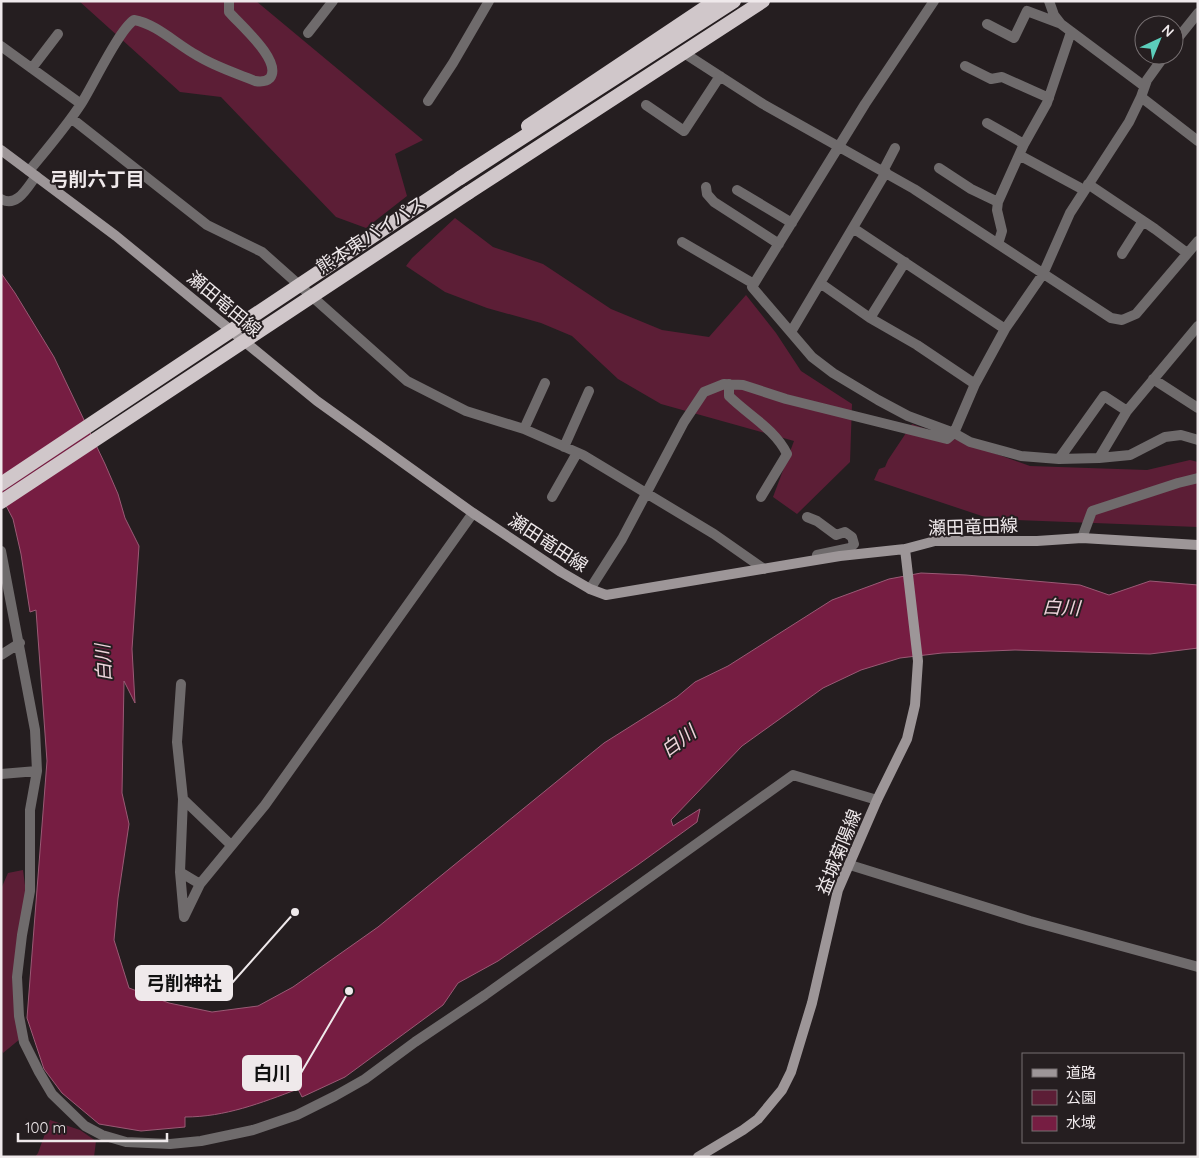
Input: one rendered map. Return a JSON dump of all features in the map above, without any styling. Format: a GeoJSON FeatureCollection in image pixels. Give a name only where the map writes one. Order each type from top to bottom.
{"type":"FeatureCollection","features":[{"type":"Feature","properties":{"kind":"highway"},"geometry":{"type":"LineString","coordinates":[[460,178],[541,116],[715,1]]}},
{"type":"Feature","properties":{"kind":"highway","name":"熊本東バイパス"},"geometry":{"type":"LineString","coordinates":[[1,484],[460,178],[734,1]]}},
{"type":"Feature","properties":{"kind":"highway","name":"熊本東バイパス"},"geometry":{"type":"LineString","coordinates":[[1,502],[468,193],[763,1]]}},
{"type":"Feature","properties":{"kind":"main road","name":"瀬田竜田線"},"geometry":{"type":"LineString","coordinates":[[1,150],[116,236],[317,402],[473,514],[561,572],[590,589],[606,595],[840,556],[905,549],[935,541],[1036,541],[1082,538],[1198,545]]}},
{"type":"Feature","properties":{"kind":"main road","name":"益城菊陽線"},"geometry":{"type":"LineString","coordinates":[[698,1157],[758,1119],[782,1090],[792,1072],[812,1003],[838,890],[877,800],[907,739],[915,705],[918,661],[905,549]]}},
{"type":"Feature","properties":{"kind":"street"},"geometry":{"type":"LineString","coordinates":[[1,199],[9,202],[14,201],[81,104],[129,23],[134,20],[144,22],[212,63],[255,81],[262,82],[267,80],[271,76],[272,68],[257,40],[229,12],[229,1]]}},
{"type":"Feature","properties":{"kind":"street"},"geometry":{"type":"LineString","coordinates":[[308,33],[333,1]]}},
{"type":"Feature","properties":{"kind":"street"},"geometry":{"type":"LineString","coordinates":[[428,101],[453,63],[488,1]]}},
{"type":"Feature","properties":{"kind":"street"},"geometry":{"type":"LineString","coordinates":[[934,1],[865,104],[752,287],[812,357],[833,373],[908,416],[954,433],[970,442],[1022,456],[1058,459],[1130,455],[1165,437],[1181,435],[1198,440]]}},
{"type":"Feature","properties":{"kind":"street"},"geometry":{"type":"LineString","coordinates":[[1050,1],[1052,11],[1059,23]]}},
{"type":"Feature","properties":{"kind":"street"},"geometry":{"type":"LineString","coordinates":[[987,24],[1014,38],[1027,11],[1059,23],[1142,92],[1198,142]]}},
{"type":"Feature","properties":{"kind":"street"},"geometry":{"type":"LineString","coordinates":[[1184,30],[1198,13]]}},
{"type":"Feature","properties":{"kind":"street"},"geometry":{"type":"LineString","coordinates":[[998,244],[1002,231],[997,210],[998,202],[1024,144],[1049,98],[1071,32]]}},
{"type":"Feature","properties":{"kind":"street"},"geometry":{"type":"LineString","coordinates":[[32,68],[58,34]]}},
{"type":"Feature","properties":{"kind":"street"},"geometry":{"type":"LineString","coordinates":[[1,46],[81,104]]}},
{"type":"Feature","properties":{"kind":"street"},"geometry":{"type":"LineString","coordinates":[[684,53],[763,104],[884,172],[998,244],[1104,315],[1122,320],[1131,317],[1144,307],[1198,241]]}},
{"type":"Feature","properties":{"kind":"street"},"geometry":{"type":"LineString","coordinates":[[590,589],[622,539],[684,422],[704,392],[724,384],[743,385],[786,399],[948,439],[954,433],[975,384],[1005,328],[1043,274],[1070,214],[1129,122],[1156,65]]}},
{"type":"Feature","properties":{"kind":"street"},"geometry":{"type":"LineString","coordinates":[[965,66],[991,79],[1002,77],[1049,98]]}},
{"type":"Feature","properties":{"kind":"street"},"geometry":{"type":"LineString","coordinates":[[646,105],[684,131],[720,76]]}},
{"type":"Feature","properties":{"kind":"street"},"geometry":{"type":"LineString","coordinates":[[71,118],[207,225],[262,252],[407,380],[466,411],[524,429],[577,453],[648,493],[714,534],[763,568]]}},
{"type":"Feature","properties":{"kind":"street"},"geometry":{"type":"LineString","coordinates":[[987,123],[1024,144]]}},
{"type":"Feature","properties":{"kind":"street"},"geometry":{"type":"LineString","coordinates":[[791,332],[884,172],[895,148]]}},
{"type":"Feature","properties":{"kind":"street"},"geometry":{"type":"LineString","coordinates":[[1019,155],[1086,187],[1144,221],[1187,253]]}},
{"type":"Feature","properties":{"kind":"street"},"geometry":{"type":"LineString","coordinates":[[939,168],[971,189],[998,202]]}},
{"type":"Feature","properties":{"kind":"street"},"geometry":{"type":"LineString","coordinates":[[706,187],[707,194],[714,202],[779,244]]}},
{"type":"Feature","properties":{"kind":"street"},"geometry":{"type":"LineString","coordinates":[[737,190],[792,223]]}},
{"type":"Feature","properties":{"kind":"street"},"geometry":{"type":"LineString","coordinates":[[1122,254],[1144,221]]}},
{"type":"Feature","properties":{"kind":"street"},"geometry":{"type":"LineString","coordinates":[[852,228],[1005,328]]}},
{"type":"Feature","properties":{"kind":"street"},"geometry":{"type":"LineString","coordinates":[[682,242],[754,284]]}},
{"type":"Feature","properties":{"kind":"street"},"geometry":{"type":"LineString","coordinates":[[870,318],[905,262]]}},
{"type":"Feature","properties":{"kind":"street"},"geometry":{"type":"LineString","coordinates":[[820,283],[870,318],[917,345],[975,384]]}},
{"type":"Feature","properties":{"kind":"street"},"geometry":{"type":"LineString","coordinates":[[1099,458],[1127,411],[1153,378],[1196,332]]}},
{"type":"Feature","properties":{"kind":"street"},"geometry":{"type":"LineString","coordinates":[[1153,378],[1198,408]]}},
{"type":"Feature","properties":{"kind":"street"},"geometry":{"type":"LineString","coordinates":[[524,429],[545,383]]}},
{"type":"Feature","properties":{"kind":"street"},"geometry":{"type":"LineString","coordinates":[[729,384],[729,396],[772,432],[783,445],[787,454],[761,497]]}},
{"type":"Feature","properties":{"kind":"street"},"geometry":{"type":"LineString","coordinates":[[564,447],[589,391]]}},
{"type":"Feature","properties":{"kind":"street"},"geometry":{"type":"LineString","coordinates":[[1058,459],[1104,396],[1127,411]]}},
{"type":"Feature","properties":{"kind":"street"},"geometry":{"type":"LineString","coordinates":[[552,497],[577,453]]}},
{"type":"Feature","properties":{"kind":"street"},"geometry":{"type":"LineString","coordinates":[[1082,538],[1092,511],[1198,478]]}},
{"type":"Feature","properties":{"kind":"street"},"geometry":{"type":"LineString","coordinates":[[181,684],[177,742],[183,799],[180,872],[184,917],[200,884],[265,805],[473,514]]}},
{"type":"Feature","properties":{"kind":"street"},"geometry":{"type":"LineString","coordinates":[[739,570],[763,568],[850,548],[854,544],[852,537],[845,532],[836,535],[817,521],[807,517]]}},
{"type":"Feature","properties":{"kind":"street"},"geometry":{"type":"LineString","coordinates":[[1,551],[35,730],[37,771],[30,810],[30,891],[17,977],[19,1016],[24,1042],[52,1094],[85,1126],[102,1135],[118,1140],[145,1144],[170,1144],[201,1141],[252,1130],[298,1115],[365,1079],[793,775],[877,800]]}},
{"type":"Feature","properties":{"kind":"street"},"geometry":{"type":"LineString","coordinates":[[1,655],[20,643]]}},
{"type":"Feature","properties":{"kind":"street"},"geometry":{"type":"LineString","coordinates":[[1,774],[37,771]]}},
{"type":"Feature","properties":{"kind":"street"},"geometry":{"type":"LineString","coordinates":[[183,799],[231,845]]}},
{"type":"Feature","properties":{"kind":"street"},"geometry":{"type":"LineString","coordinates":[[850,865],[1030,921],[1198,967]]}},
{"type":"Feature","properties":{"kind":"street"},"geometry":{"type":"LineString","coordinates":[[180,872],[200,884]]}},
{"type":"Feature","properties":{"kind":"green space"},"geometry":{"type":"Polygon","coordinates":[[[79,1],[256,1],[423,140],[395,154],[407,196],[366,228],[336,217],[221,97],[180,92],[79,1]]]}},
{"type":"Feature","properties":{"kind":"green space"},"geometry":{"type":"Polygon","coordinates":[[[455,218],[493,247],[543,264],[611,309],[662,330],[709,337],[746,295],[776,333],[801,371],[852,404],[850,462],[797,514],[773,497],[794,441],[661,404],[618,379],[572,336],[541,323],[487,308],[445,292],[406,266],[412,258],[455,218]]]}},
{"type":"Feature","properties":{"kind":"green space"},"geometry":{"type":"Polygon","coordinates":[[[912,424],[1030,466],[1147,470],[1190,460],[1198,462],[1198,527],[991,519],[874,480],[879,469],[885,467],[912,424]]]}},
{"type":"Feature","properties":{"kind":"green space"},"geometry":{"type":"Polygon","coordinates":[[[23,870],[26,893],[19,933],[20,1039],[3,1053],[1,1049],[1,889],[8,873],[23,870]]]}},
{"type":"Feature","properties":{"kind":"green space"},"geometry":{"type":"Polygon","coordinates":[[[50,1120],[80,1130],[96,1141],[94,1157],[35,1157],[50,1120]]]}},
{"type":"Feature","properties":{"kind":"water"},"geometry":{"type":"Polygon","coordinates":[[[1,273],[54,357],[105,464],[118,494],[125,518],[139,546],[132,649],[135,703],[124,681],[122,793],[129,824],[114,940],[129,988],[169,1003],[212,1012],[258,1006],[293,987],[378,927],[604,743],[677,697],[695,682],[728,666],[832,600],[889,579],[921,573],[966,575],[1080,585],[1109,595],[1150,581],[1198,585],[1198,648],[1150,654],[1015,650],[942,653],[900,658],[861,670],[823,688],[742,746],[671,820],[673,826],[700,809],[697,822],[498,961],[458,983],[443,1005],[345,1077],[302,1097],[298,1089],[229,1112],[185,1117],[185,1127],[141,1131],[99,1124],[62,1093],[44,1069],[27,1018],[47,761],[36,610],[30,612],[21,554],[13,519],[1,496],[1,273]]]}},
{"type":"Feature","properties":{"kind":"place","name":"弓削神社"},"geometry":{"type":"Point","coordinates":[295,912]}},
{"type":"Feature","properties":{"kind":"place","name":"白川"},"geometry":{"type":"Point","coordinates":[349,991]}},
{"type":"Feature","properties":{"kind":"district","name":"弓削六丁目"},"geometry":{"type":"Point","coordinates":[97,179]}}]}
